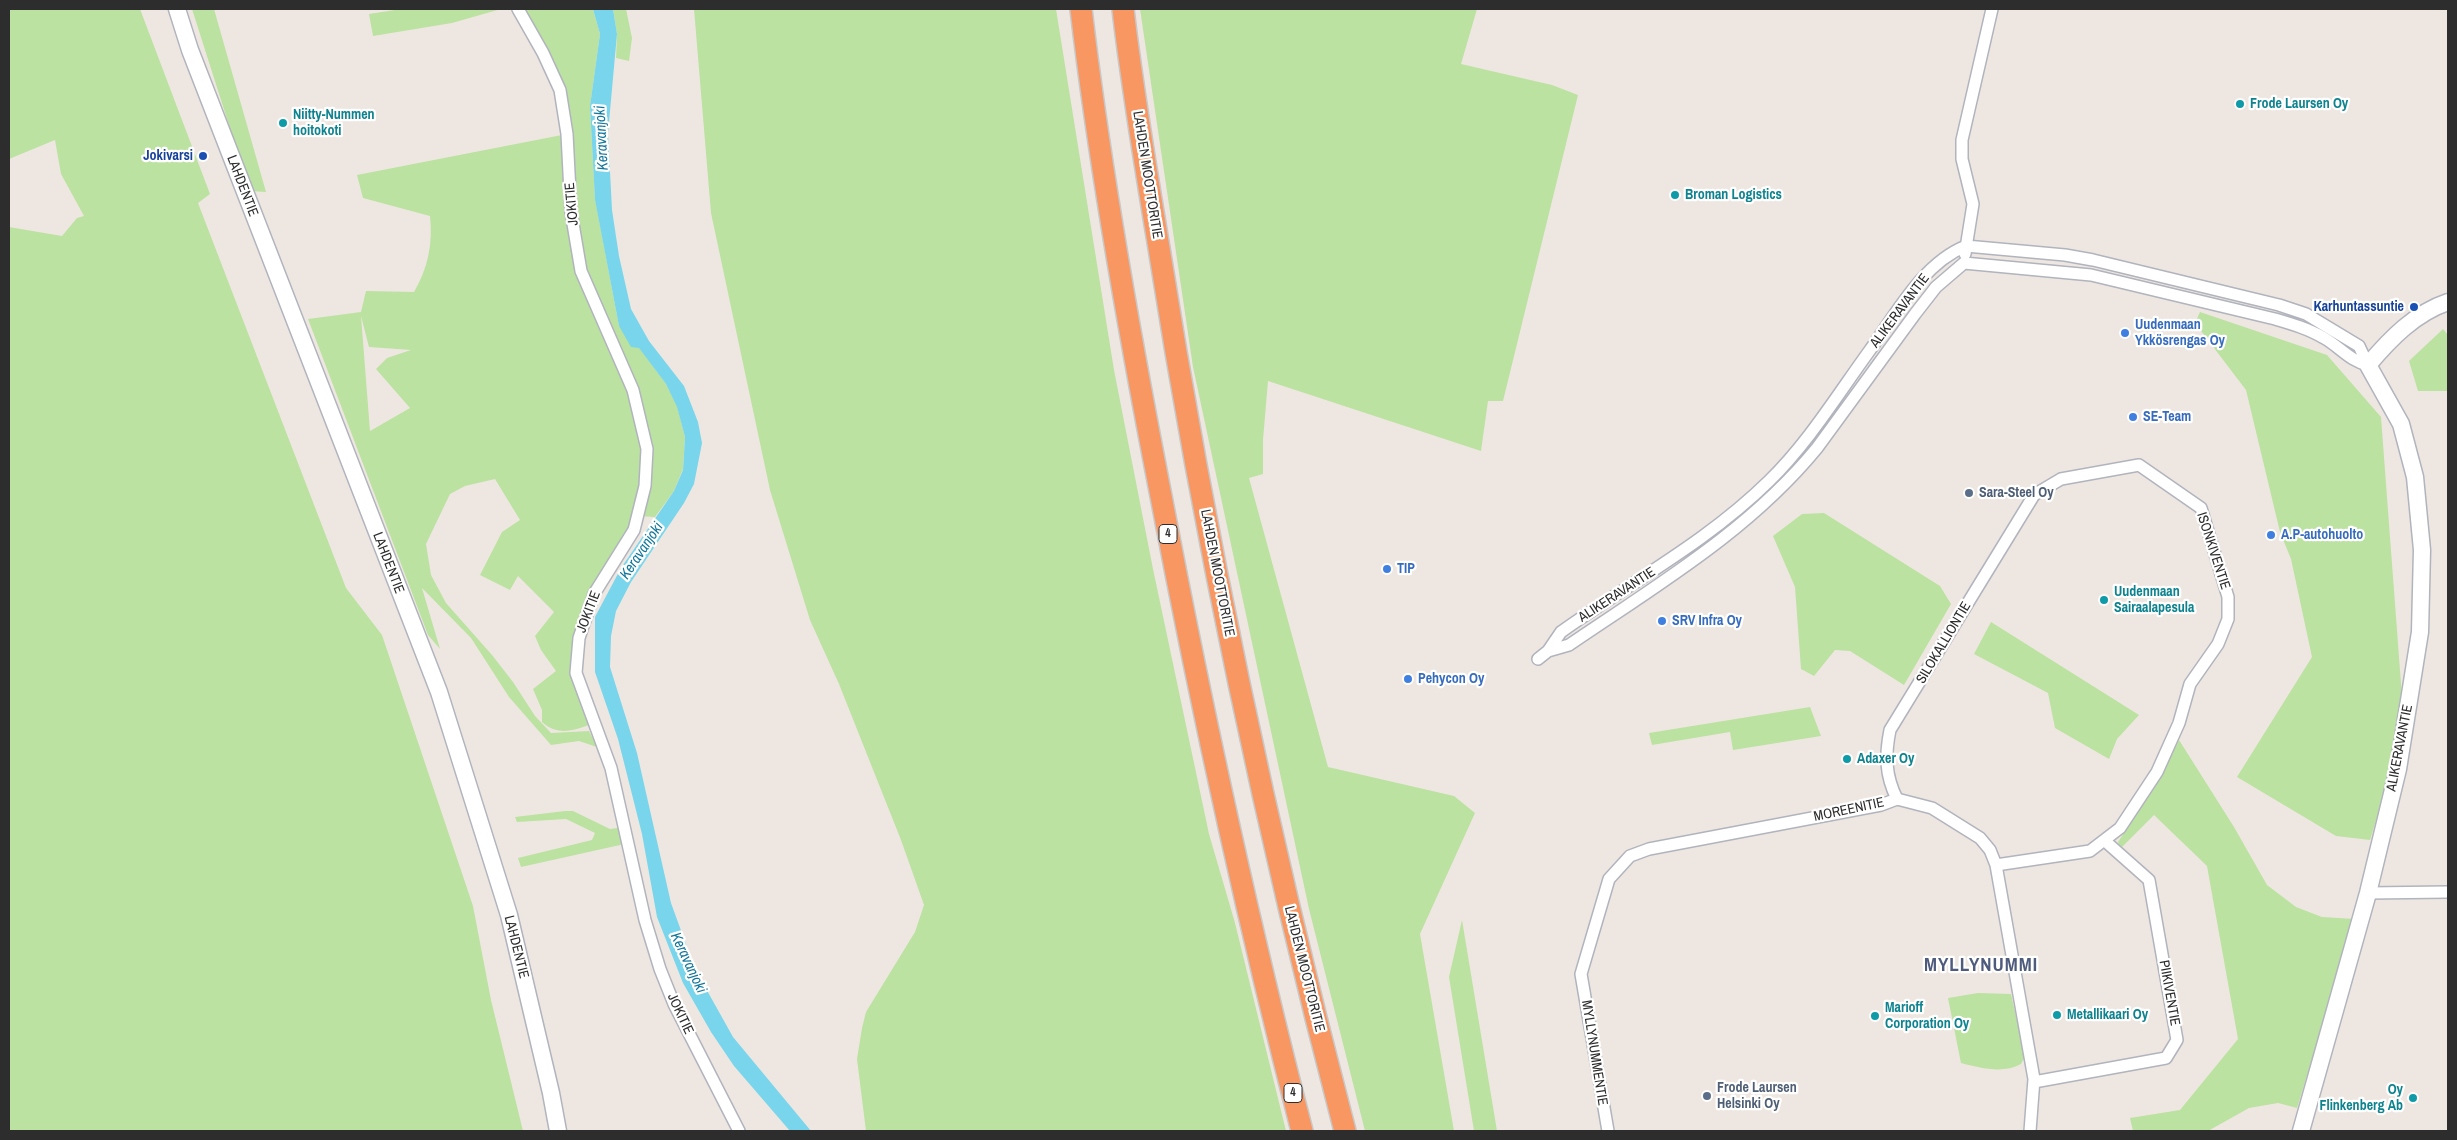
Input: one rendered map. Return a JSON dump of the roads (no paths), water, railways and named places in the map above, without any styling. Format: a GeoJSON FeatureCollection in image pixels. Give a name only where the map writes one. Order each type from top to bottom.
{"type":"FeatureCollection","features":[{"type":"Feature","properties":{"kind":"highway","name":"4"},"geometry":{"type":"LineString","coordinates":[[1081,9],[1088,74],[1137,373],[1189,647],[1250,921],[1302,1131]]}},
{"type":"Feature","properties":{"kind":"highway","name":"LAHDEN MOOTTORITIE"},"geometry":{"type":"LineString","coordinates":[[1123,9],[1178,372],[1232,651],[1288,904],[1345,1131]]}},
{"type":"Feature","properties":{"kind":"main road","name":"LAHDENTIE"},"geometry":{"type":"LineString","coordinates":[[176,9],[290,313],[439,692],[509,915],[551,1093],[558,1131]]}},
{"type":"Feature","properties":{"kind":"main road"},"geometry":{"type":"LineString","coordinates":[[2368,365],[2381,349],[2410,323],[2435,307],[2448,302]]}},
{"type":"Feature","properties":{"kind":"main road","name":"ALIKERAVANTIE"},"geometry":{"type":"LineString","coordinates":[[2301,1131],[2368,893],[2398,769],[2420,632],[2422,550],[2415,477],[2402,424],[2368,365]]}},
{"type":"Feature","properties":{"kind":"street","name":"JOKITIE"},"geometry":{"type":"LineString","coordinates":[[518,9],[543,53],[560,90],[567,134],[572,212],[581,271],[633,390],[647,449],[645,486],[634,530],[594,594],[579,638],[576,673],[611,768],[645,920],[660,969],[674,1004],[739,1131]]}},
{"type":"Feature","properties":{"kind":"street"},"geometry":{"type":"LineString","coordinates":[[1992,9],[1962,140],[1962,159],[1973,204],[1964,263],[2091,275],[2275,319],[2301,327],[2325,339],[2356,362],[2368,365]]}},
{"type":"Feature","properties":{"kind":"street","name":"ALIKERAVANTIE"},"geometry":{"type":"LineString","coordinates":[[1538,659],[1548,651],[1561,632],[1695,543],[1769,481],[1808,436],[1925,276],[1952,252],[1966,246],[1999,251],[2065,255],[2093,260],[2279,305],[2306,314],[2359,346],[2368,365]]}},
{"type":"Feature","properties":{"kind":"street","name":"ALIKERAVANTIE"},"geometry":{"type":"LineString","coordinates":[[1548,651],[1569,645],[1730,535],[1763,506],[1799,470],[1817,448],[1936,287],[1964,263]]}},
{"type":"Feature","properties":{"kind":"street","name":"ISONKIVENTIE"},"geometry":{"type":"LineString","coordinates":[[1996,865],[2090,851],[2120,828],[2157,772],[2178,723],[2190,684],[2218,644],[2228,619],[2228,597],[2202,508],[2139,465],[2061,479],[2034,495]]}},
{"type":"Feature","properties":{"kind":"street","name":"SILOKALLIONTIE"},"geometry":{"type":"LineString","coordinates":[[1896,799],[1891,786],[1886,754],[1890,730],[2034,495]]}},
{"type":"Feature","properties":{"kind":"street","name":"MOREENITIE"},"geometry":{"type":"LineString","coordinates":[[1581,974],[1609,879],[1630,856],[1672,843],[1881,805],[1896,799],[1932,808],[1980,838],[1990,850],[1996,865],[2034,1082],[2030,1131]]}},
{"type":"Feature","properties":{"kind":"street","name":"PIIKIVENTIE"},"geometry":{"type":"LineString","coordinates":[[2034,1082],[2166,1058],[2177,1040],[2149,880],[2105,841]]}},
{"type":"Feature","properties":{"kind":"street"},"geometry":{"type":"LineString","coordinates":[[2368,893],[2448,892]]}},
{"type":"Feature","properties":{"kind":"street","name":"MYLLYNUMMENTIE"},"geometry":{"type":"LineString","coordinates":[[1581,974],[1608,1131]]}},
{"type":"Feature","properties":{"kind":"water","name":"Keravanjoki"},"geometry":{"type":"Polygon","coordinates":[[[593,9],[613,9],[617,34],[608,133],[612,210],[619,256],[631,309],[649,341],[684,386],[698,422],[702,443],[694,484],[684,503],[631,582],[616,611],[611,636],[610,667],[637,753],[671,903],[695,969],[733,1037],[811,1131],[790,1131],[734,1066],[711,1032],[683,983],[657,917],[642,834],[618,739],[595,672],[595,617],[621,568],[674,491],[683,470],[685,437],[677,407],[666,384],[639,348],[631,347],[619,326],[595,200],[590,106],[600,34],[593,9]]]}},
{"type":"Feature","properties":{"kind":"place","name":"Frode Laursen Oy"},"geometry":{"type":"Point","coordinates":[2240,104]}},
{"type":"Feature","properties":{"kind":"place","name":"Niitty-Nummen hoitokoti"},"geometry":{"type":"Point","coordinates":[283,123]}},
{"type":"Feature","properties":{"kind":"place","name":"Jokivarsi"},"geometry":{"type":"Point","coordinates":[203,156]}},
{"type":"Feature","properties":{"kind":"place","name":"Broman Logistics"},"geometry":{"type":"Point","coordinates":[1675,195]}},
{"type":"Feature","properties":{"kind":"place","name":"Karhuntassuntie"},"geometry":{"type":"Point","coordinates":[2414,307]}},
{"type":"Feature","properties":{"kind":"place","name":"Uudenmaan Ykkösrengas Oy"},"geometry":{"type":"Point","coordinates":[2125,333]}},
{"type":"Feature","properties":{"kind":"place","name":"SE-Team"},"geometry":{"type":"Point","coordinates":[2133,417]}},
{"type":"Feature","properties":{"kind":"place","name":"Sara-Steel Oy"},"geometry":{"type":"Point","coordinates":[1969,493]}},
{"type":"Feature","properties":{"kind":"place","name":"A.P-autohuolto"},"geometry":{"type":"Point","coordinates":[2271,535]}},
{"type":"Feature","properties":{"kind":"place","name":"TIP"},"geometry":{"type":"Point","coordinates":[1387,569]}},
{"type":"Feature","properties":{"kind":"place","name":"Uudenmaan Sairaalapesula"},"geometry":{"type":"Point","coordinates":[2104,600]}},
{"type":"Feature","properties":{"kind":"place","name":"SRV Infra Oy"},"geometry":{"type":"Point","coordinates":[1662,621]}},
{"type":"Feature","properties":{"kind":"place","name":"Pehycon Oy"},"geometry":{"type":"Point","coordinates":[1408,679]}},
{"type":"Feature","properties":{"kind":"place","name":"Adaxer Oy"},"geometry":{"type":"Point","coordinates":[1847,759]}},
{"type":"Feature","properties":{"kind":"place","name":"Metallikaari Oy"},"geometry":{"type":"Point","coordinates":[2057,1015]}},
{"type":"Feature","properties":{"kind":"place","name":"Marioff Corporation Oy"},"geometry":{"type":"Point","coordinates":[1875,1016]}},
{"type":"Feature","properties":{"kind":"place","name":"Frode Laursen Helsinki Oy"},"geometry":{"type":"Point","coordinates":[1707,1096]}},
{"type":"Feature","properties":{"kind":"place","name":"Oy Flinkenberg Ab"},"geometry":{"type":"Point","coordinates":[2413,1098]}},
{"type":"Feature","properties":{"kind":"district","name":"MYLLYNUMMI"},"geometry":{"type":"Point","coordinates":[1981,966]}}]}
